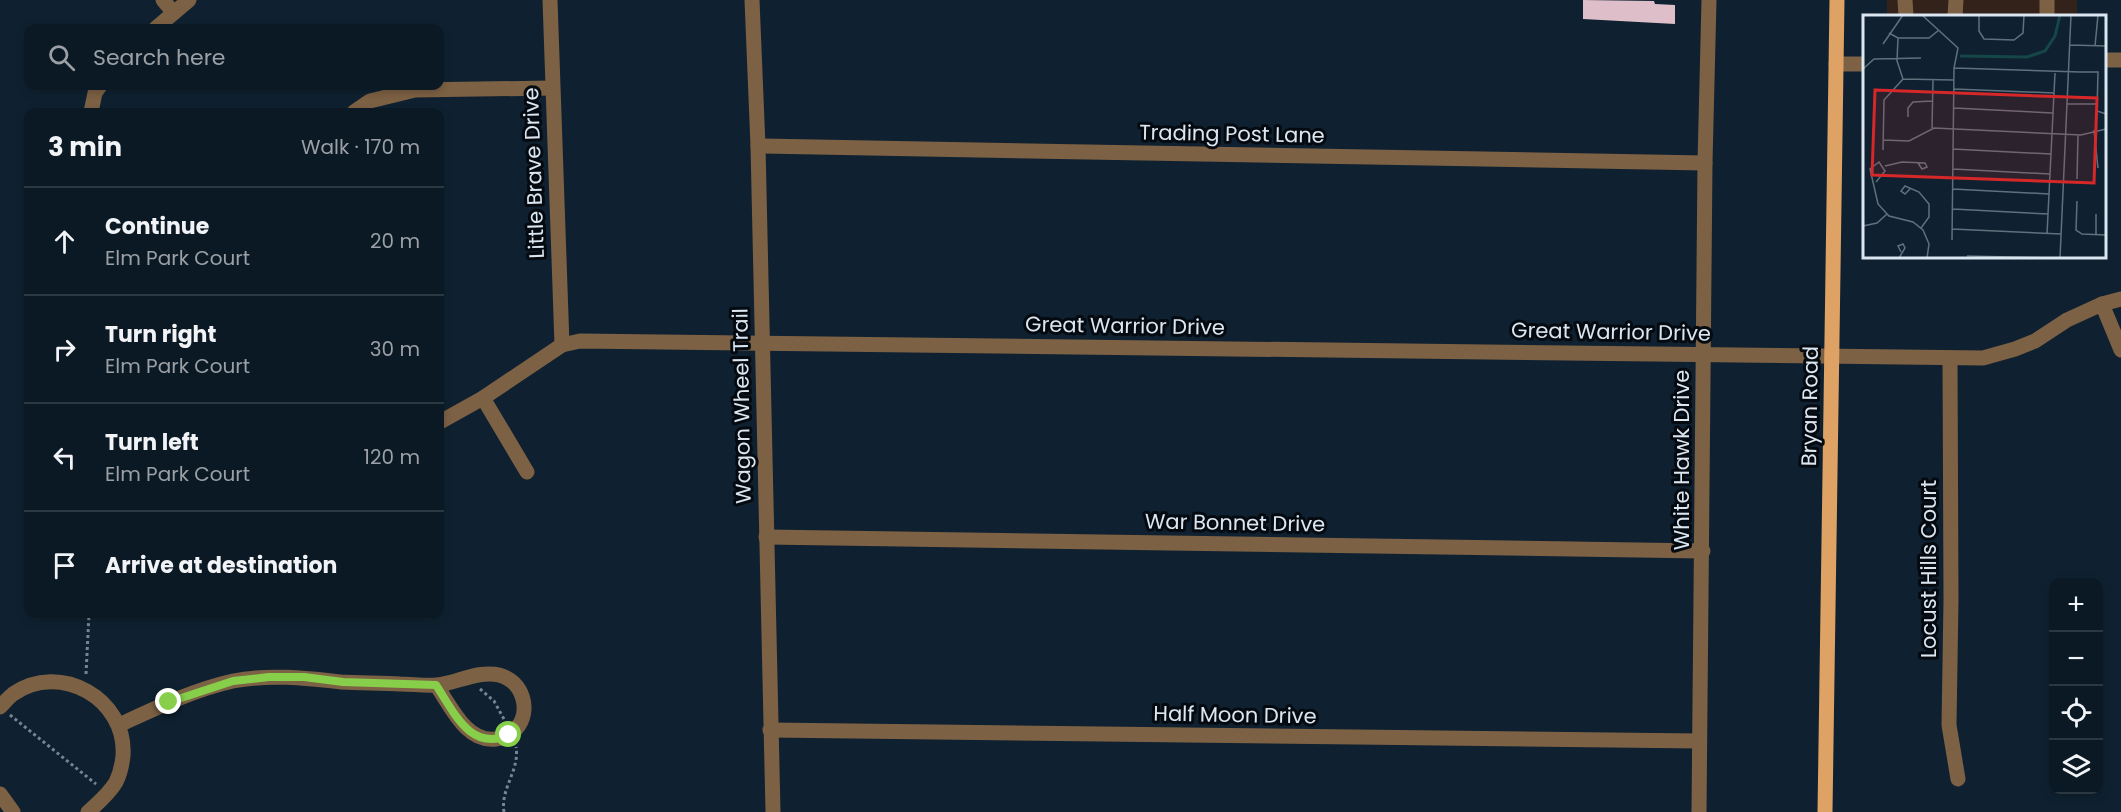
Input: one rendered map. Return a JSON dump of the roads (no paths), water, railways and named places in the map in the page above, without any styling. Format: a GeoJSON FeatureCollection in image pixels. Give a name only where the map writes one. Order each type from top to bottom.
{"type":"FeatureCollection","features":[{"type":"Feature","properties":{"kind":"main road","name":"Bryan Road"},"geometry":{"type":"LineString","coordinates":[[1825,812],[1837,0]]}},
{"type":"Feature","properties":{"kind":"street"},"geometry":{"type":"LineString","coordinates":[[163,0],[173,12]]}},
{"type":"Feature","properties":{"kind":"street"},"geometry":{"type":"LineString","coordinates":[[160,24],[189,0]]}},
{"type":"Feature","properties":{"kind":"street","name":"Little Brave Drive"},"geometry":{"type":"LineString","coordinates":[[550,0],[562,345]]}},
{"type":"Feature","properties":{"kind":"street","name":"Wagon Wheel Trail"},"geometry":{"type":"LineString","coordinates":[[752,0],[758,146],[773,812]]}},
{"type":"Feature","properties":{"kind":"street","name":"White Hawk Drive"},"geometry":{"type":"LineString","coordinates":[[1699,812],[1705,163],[1710,0]]}},
{"type":"Feature","properties":{"kind":"street"},"geometry":{"type":"LineString","coordinates":[[1905,0],[1906,15]]}},
{"type":"Feature","properties":{"kind":"street"},"geometry":{"type":"LineString","coordinates":[[1955,15],[1956,0]]}},
{"type":"Feature","properties":{"kind":"street"},"geometry":{"type":"LineString","coordinates":[[1836,64],[1863,64]]}},
{"type":"Feature","properties":{"kind":"street"},"geometry":{"type":"LineString","coordinates":[[444,90],[552,88]]}},
{"type":"Feature","properties":{"kind":"street"},"geometry":{"type":"LineString","coordinates":[[92,108],[97,90]]}},
{"type":"Feature","properties":{"kind":"street"},"geometry":{"type":"LineString","coordinates":[[360,108],[370,101],[416,90]]}},
{"type":"Feature","properties":{"kind":"street","name":"Trading Post Lane"},"geometry":{"type":"LineString","coordinates":[[758,146],[1705,163]]}},
{"type":"Feature","properties":{"kind":"street","name":"Great Warrior Drive"},"geometry":{"type":"LineString","coordinates":[[444,420],[483,398],[562,345],[580,341],[1983,358],[2035,341],[2067,320],[2102,304],[2121,299]]}},
{"type":"Feature","properties":{"kind":"street"},"geometry":{"type":"LineString","coordinates":[[2102,304],[2121,350]]}},
{"type":"Feature","properties":{"kind":"street","name":"Locust Hills Court"},"geometry":{"type":"LineString","coordinates":[[1950,358],[1949,725],[1958,779]]}},
{"type":"Feature","properties":{"kind":"street"},"geometry":{"type":"LineString","coordinates":[[483,398],[527,472]]}},
{"type":"Feature","properties":{"kind":"street","name":"War Bonnet Drive"},"geometry":{"type":"LineString","coordinates":[[766,537],[1702,551]]}},
{"type":"Feature","properties":{"kind":"street"},"geometry":{"type":"LineString","coordinates":[[119,725],[194,693],[233,681],[286,676],[343,682],[436,685],[485,675],[500,675],[512,681],[520,691],[524,703],[522,718],[509,735],[488,740],[478,737],[468,730],[436,685]]}},
{"type":"Feature","properties":{"kind":"street"},"geometry":{"type":"LineString","coordinates":[[4,710],[14,694],[31,686],[46,683],[77,686],[104,702],[119,725],[123,736],[122,766],[109,793],[88,812]]}},
{"type":"Feature","properties":{"kind":"street","name":"Half Moon Drive"},"geometry":{"type":"LineString","coordinates":[[770,730],[1699,741]]}},
{"type":"Feature","properties":{"kind":"street"},"geometry":{"type":"LineString","coordinates":[[0,794],[13,812]]}}]}
